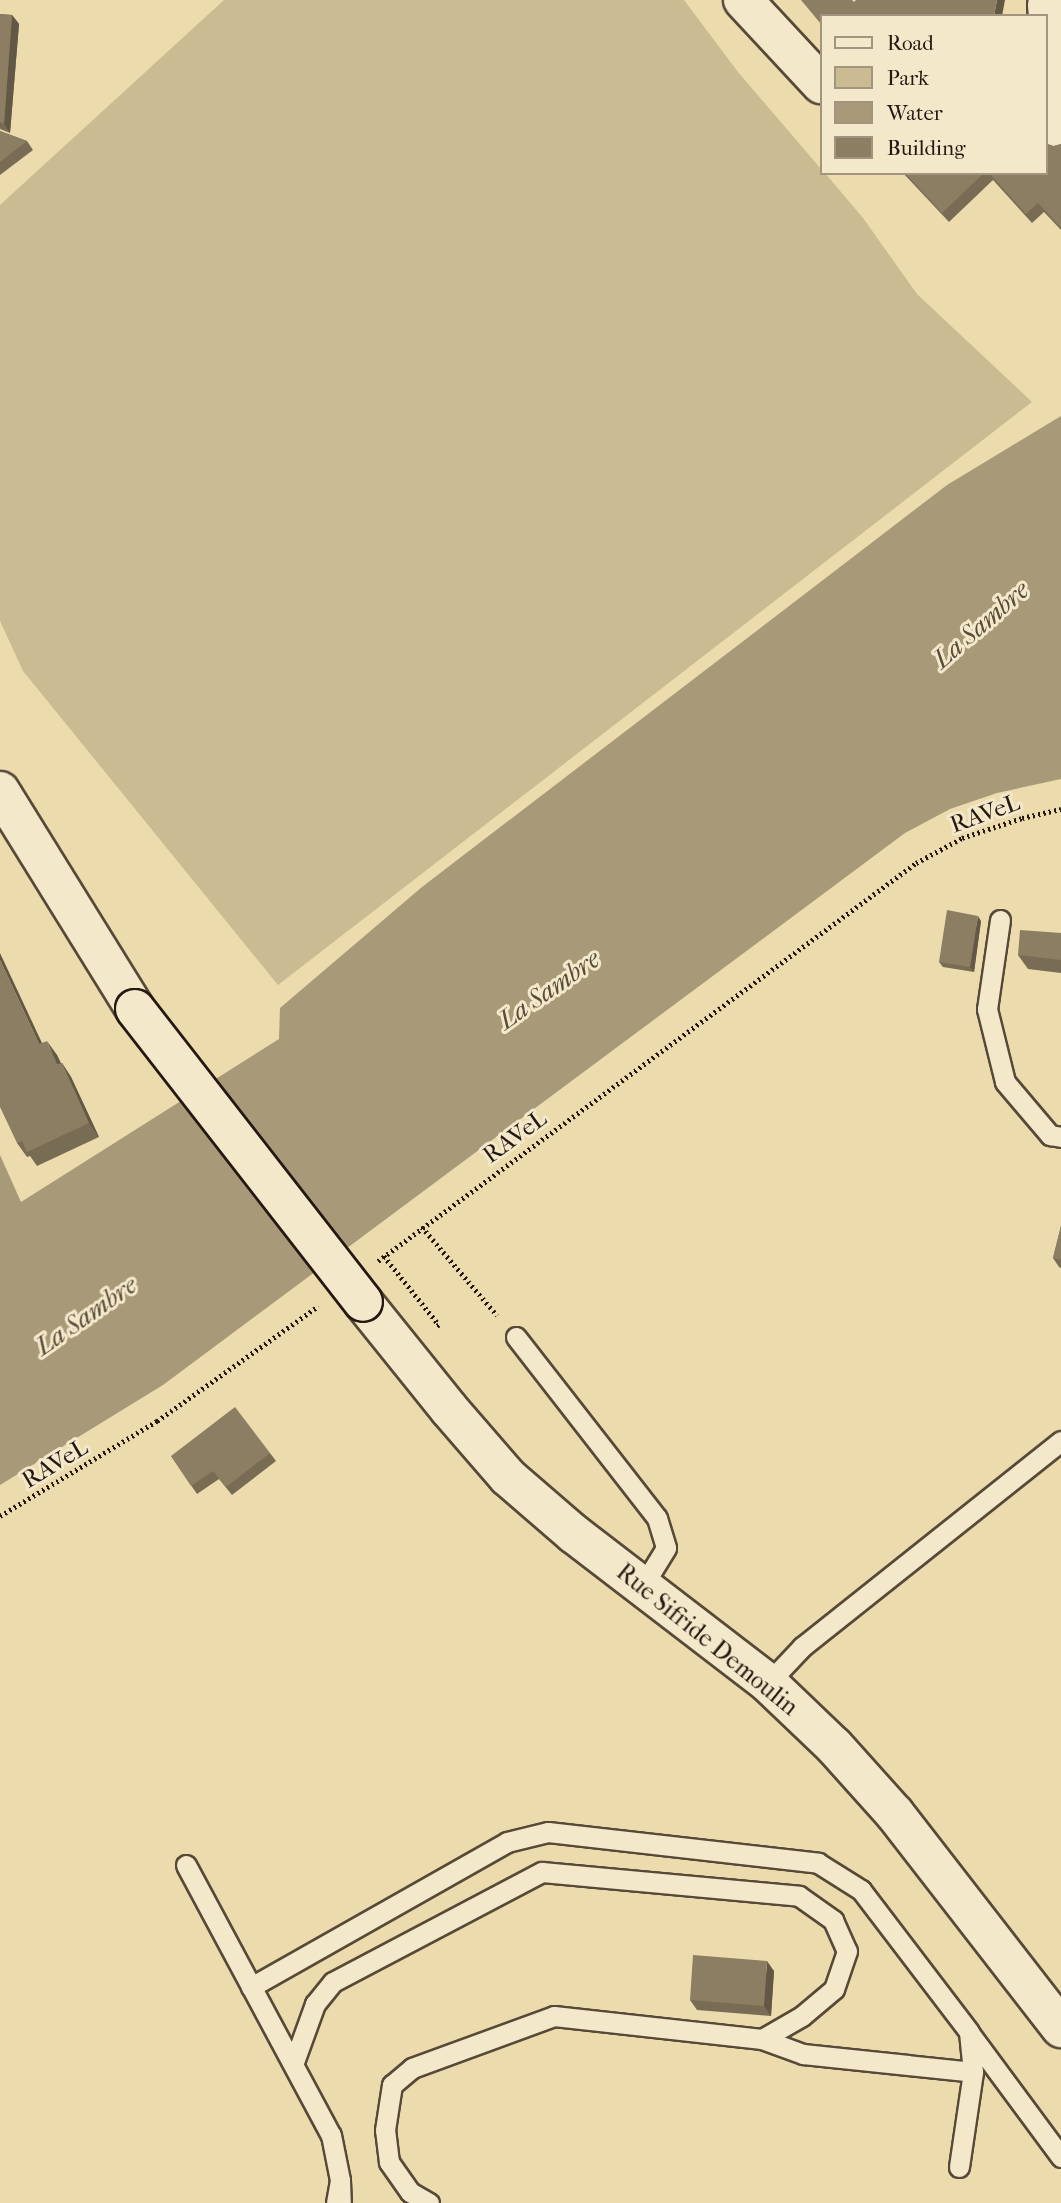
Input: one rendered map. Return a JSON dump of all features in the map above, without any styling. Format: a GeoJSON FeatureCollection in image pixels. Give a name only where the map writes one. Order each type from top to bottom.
{"type":"FeatureCollection","features":[{"type":"Feature","properties":{"kind":"main road"},"geometry":{"type":"LineString","coordinates":[[743,0],[820,83]]}},
{"type":"Feature","properties":{"kind":"main road"},"geometry":{"type":"LineString","coordinates":[[1047,41],[1057,126],[1061,133]]}},
{"type":"Feature","properties":{"kind":"main road","name":"Rue Sifride Demoulin"},"geometry":{"type":"LineString","coordinates":[[0,791],[135,1009],[346,1300],[449,1409],[508,1477],[574,1534],[768,1684],[834,1746],[895,1814],[1061,2028]]}},
{"type":"Feature","properties":{"kind":"lane"},"geometry":{"type":"LineString","coordinates":[[1000,920],[987,1009],[1005,1082],[1050,1135],[1061,1137]]}},
{"type":"Feature","properties":{"kind":"lane"},"geometry":{"type":"LineString","coordinates":[[516,1337],[657,1518],[666,1548],[642,1587]]}},
{"type":"Feature","properties":{"kind":"lane"},"geometry":{"type":"LineString","coordinates":[[768,1684],[802,1647],[1061,1441]]}},
{"type":"Feature","properties":{"kind":"lane"},"geometry":{"type":"LineString","coordinates":[[251,1987],[507,1842],[548,1832],[818,1863],[861,1890],[1061,2157]]}},
{"type":"Feature","properties":{"kind":"lane"},"geometry":{"type":"LineString","coordinates":[[186,1865],[331,2135],[340,2180],[341,2203]]}},
{"type":"Feature","properties":{"kind":"lane"},"geometry":{"type":"LineString","coordinates":[[294,2062],[315,2004],[333,1982],[542,1872],[799,1896],[833,1920],[847,1951],[834,1989],[802,2016],[762,2039]]}},
{"type":"Feature","properties":{"kind":"lane"},"geometry":{"type":"LineString","coordinates":[[429,2203],[410,2192],[389,2162],[385,2130],[392,2085],[412,2068],[554,2016],[762,2039],[803,2054],[973,2072]]}},
{"type":"Feature","properties":{"kind":"lane"},"geometry":{"type":"LineString","coordinates":[[959,2167],[973,2072],[969,2032]]}},
{"type":"Feature","properties":{"kind":"lane"},"geometry":{"type":"LineString","coordinates":[[336,2203],[340,2180]]}},
{"type":"Feature","properties":{"kind":"path","name":"RAVeL"},"geometry":{"type":"LineString","coordinates":[[373,1264],[915,863],[962,838],[1022,818],[1061,809]]}},
{"type":"Feature","properties":{"kind":"path"},"geometry":{"type":"LineString","coordinates":[[422,1227],[516,1337]]}},
{"type":"Feature","properties":{"kind":"path"},"geometry":{"type":"LineString","coordinates":[[384,1256],[439,1325]]}},
{"type":"Feature","properties":{"kind":"path","name":"RAVeL"},"geometry":{"type":"LineString","coordinates":[[0,1516],[157,1421],[346,1300]]}},
{"type":"Feature","properties":{"kind":"green space"},"geometry":{"type":"Polygon","coordinates":[[[224,0],[684,0],[738,72],[820,168],[820,175],[827,175],[863,218],[917,294],[1032,402],[278,985],[23,671],[0,621],[0,205],[224,0]]]}},
{"type":"Feature","properties":{"kind":"water","name":"La Sambre"},"geometry":{"type":"Polygon","coordinates":[[[1061,416],[1061,779],[997,793],[950,809],[905,833],[163,1385],[0,1485],[0,1155],[21,1202],[279,1039],[280,1008],[422,887],[947,485],[1061,416]]]}},
{"type":"Feature","properties":{"kind":"building"},"geometry":{"type":"Polygon","coordinates":[[[801,0],[997,0],[994,14],[820,14],[820,23],[801,0]]]}},
{"type":"Feature","properties":{"kind":"building"},"geometry":{"type":"Polygon","coordinates":[[[0,14],[12,15],[4,124],[0,122],[0,14]]]}},
{"type":"Feature","properties":{"kind":"building"},"geometry":{"type":"Polygon","coordinates":[[[0,131],[27,141],[0,162],[0,131]]]}},
{"type":"Feature","properties":{"kind":"building"},"geometry":{"type":"Polygon","coordinates":[[[1047,144],[1054,146],[1061,144],[1061,228],[1038,203],[1026,214],[991,175],[1047,175],[1047,144]]]}},
{"type":"Feature","properties":{"kind":"building"},"geometry":{"type":"Polygon","coordinates":[[[907,175],[982,175],[942,213],[907,175]]]}},
{"type":"Feature","properties":{"kind":"building"},"geometry":{"type":"Polygon","coordinates":[[[947,910],[978,916],[970,967],[939,962],[947,910]]]}},
{"type":"Feature","properties":{"kind":"building"},"geometry":{"type":"Polygon","coordinates":[[[1020,930],[1061,933],[1061,960],[1018,955],[1020,930]]]}},
{"type":"Feature","properties":{"kind":"building"},"geometry":{"type":"Polygon","coordinates":[[[0,960],[39,1044],[47,1041],[57,1064],[62,1063],[89,1123],[27,1152],[22,1141],[17,1143],[0,1107],[0,960]]]}},
{"type":"Feature","properties":{"kind":"building"},"geometry":{"type":"Polygon","coordinates":[[[1061,1226],[1061,1260],[1053,1258],[1061,1226]]]}},
{"type":"Feature","properties":{"kind":"building"},"geometry":{"type":"Polygon","coordinates":[[[235,1407],[270,1453],[226,1487],[213,1471],[191,1486],[171,1456],[235,1407]]]}},
{"type":"Feature","properties":{"kind":"building"},"geometry":{"type":"Polygon","coordinates":[[[693,1955],[767,1961],[764,2006],[690,2000],[693,1955]]]}}]}
